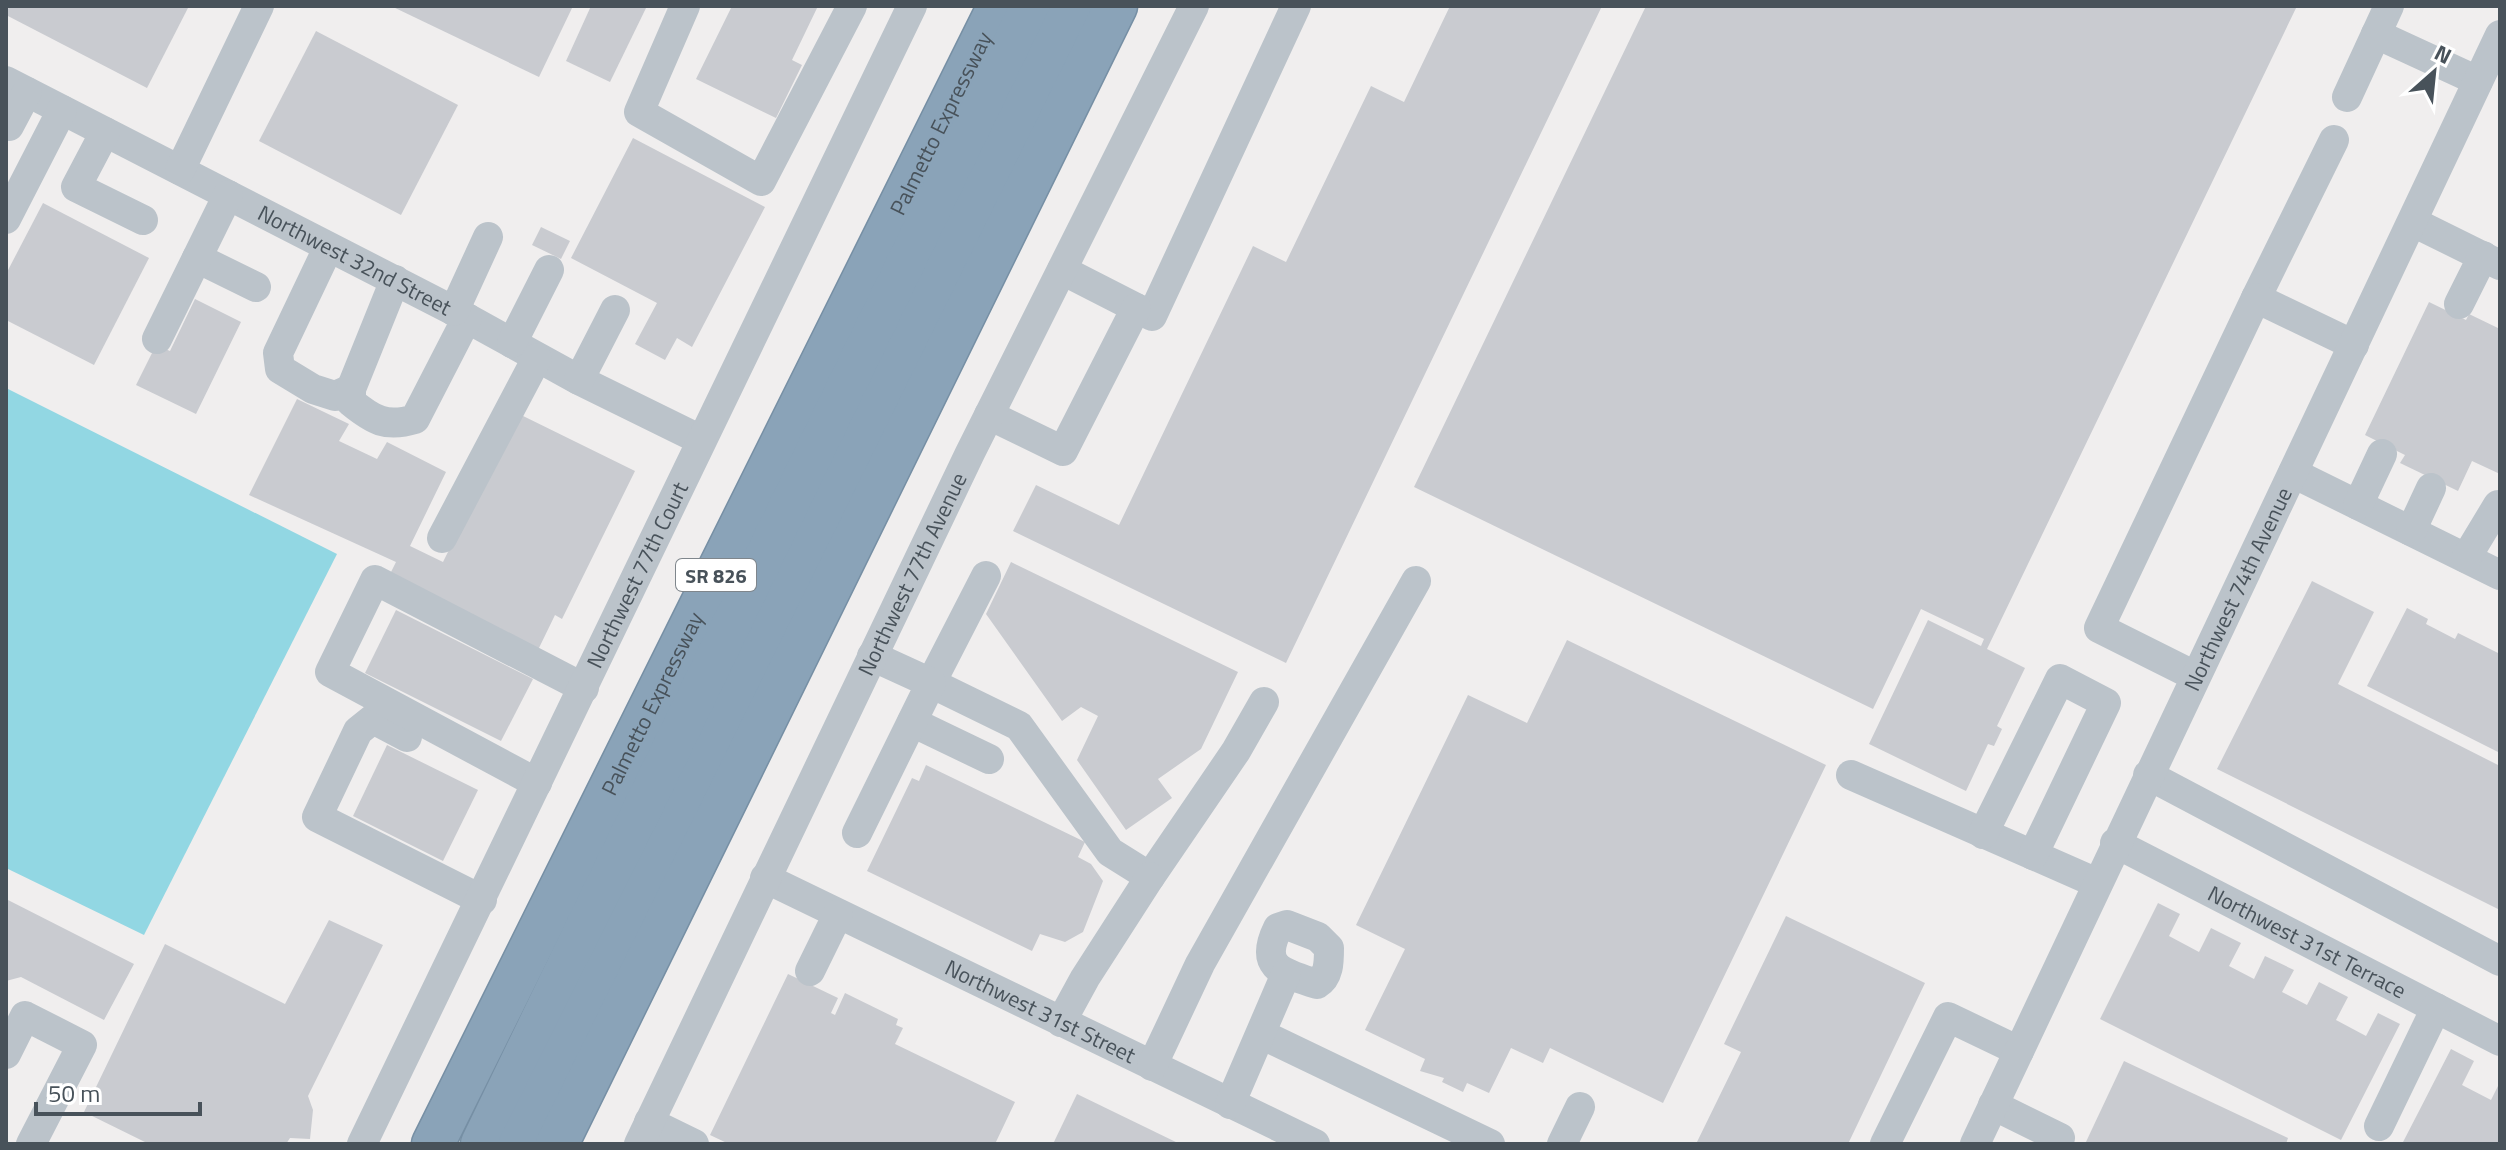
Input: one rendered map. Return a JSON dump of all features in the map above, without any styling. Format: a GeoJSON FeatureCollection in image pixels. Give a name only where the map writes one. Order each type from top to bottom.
{"type":"FeatureCollection","features":[{"type":"Feature","properties":{"kind":"highway","name":"Palmetto Expressway"},"geometry":{"type":"LineString","coordinates":[[433,1144],[999,6]]}},
{"type":"Feature","properties":{"kind":"highway"},"geometry":{"type":"LineString","coordinates":[[482,1144],[1032,6]]}},
{"type":"Feature","properties":{"kind":"highway"},"geometry":{"type":"LineString","coordinates":[[520,1144],[682,820],[1074,6]]}},
{"type":"Feature","properties":{"kind":"highway"},"geometry":{"type":"LineString","coordinates":[[557,1144],[1116,6]]}},
{"type":"Feature","properties":{"kind":"street"},"geometry":{"type":"LineString","coordinates":[[180,170],[259,6]]}},
{"type":"Feature","properties":{"kind":"street"},"geometry":{"type":"LineString","coordinates":[[685,6],[639,112],[761,181],[852,6]]}},
{"type":"Feature","properties":{"kind":"street","name":"Northwest 77th Avenue"},"geometry":{"type":"LineString","coordinates":[[644,1133],[989,415],[1194,6]]}},
{"type":"Feature","properties":{"kind":"street"},"geometry":{"type":"LineString","coordinates":[[1062,270],[1152,316],[1296,6]]}},
{"type":"Feature","properties":{"kind":"street"},"geometry":{"type":"LineString","coordinates":[[2347,97],[2389,6]]}},
{"type":"Feature","properties":{"kind":"street","name":"Northwest 77th Court"},"geometry":{"type":"LineString","coordinates":[[362,1144],[584,688],[906,8]]}},
{"type":"Feature","properties":{"kind":"street"},"geometry":{"type":"LineString","coordinates":[[2376,34],[2478,81]]}},
{"type":"Feature","properties":{"kind":"street","name":"Northwest 74th Avenue"},"geometry":{"type":"LineString","coordinates":[[1975,1144],[2115,843],[2478,81],[2498,45]]}},
{"type":"Feature","properties":{"kind":"street"},"geometry":{"type":"LineString","coordinates":[[6,125],[9,126],[16,86]]}},
{"type":"Feature","properties":{"kind":"street","name":"Northwest 32nd Street"},"geometry":{"type":"LineString","coordinates":[[16,86],[461,314],[579,380],[701,440]]}},
{"type":"Feature","properties":{"kind":"street"},"geometry":{"type":"LineString","coordinates":[[6,219],[62,110]]}},
{"type":"Feature","properties":{"kind":"street"},"geometry":{"type":"LineString","coordinates":[[105,132],[76,187],[143,220]]}},
{"type":"Feature","properties":{"kind":"street"},"geometry":{"type":"LineString","coordinates":[[2195,676],[2099,628],[2334,140]]}},
{"type":"Feature","properties":{"kind":"street"},"geometry":{"type":"LineString","coordinates":[[157,339],[228,195]]}},
{"type":"Feature","properties":{"kind":"street"},"geometry":{"type":"LineString","coordinates":[[2413,222],[2491,260],[2459,304]]}},
{"type":"Feature","properties":{"kind":"street"},"geometry":{"type":"LineString","coordinates":[[395,280],[351,389],[351,402],[375,421],[396,425],[415,419],[461,314],[488,237]]}},
{"type":"Feature","properties":{"kind":"street"},"geometry":{"type":"LineString","coordinates":[[328,248],[278,353],[280,369],[313,389],[335,396],[351,389]]}},
{"type":"Feature","properties":{"kind":"street"},"geometry":{"type":"LineString","coordinates":[[197,258],[256,287]]}},
{"type":"Feature","properties":{"kind":"street"},"geometry":{"type":"LineString","coordinates":[[442,538],[524,351],[549,270]]}},
{"type":"Feature","properties":{"kind":"street"},"geometry":{"type":"LineString","coordinates":[[2256,298],[2354,345]]}},
{"type":"Feature","properties":{"kind":"street"},"geometry":{"type":"LineString","coordinates":[[989,415],[1063,451],[1136,308]]}},
{"type":"Feature","properties":{"kind":"street"},"geometry":{"type":"LineString","coordinates":[[579,380],[615,310]]}},
{"type":"Feature","properties":{"kind":"street"},"geometry":{"type":"LineString","coordinates":[[2358,505],[2382,454]]}},
{"type":"Feature","properties":{"kind":"street"},"geometry":{"type":"LineString","coordinates":[[2293,473],[2500,575]]}},
{"type":"Feature","properties":{"kind":"street"},"geometry":{"type":"LineString","coordinates":[[2411,531],[2431,488]]}},
{"type":"Feature","properties":{"kind":"street"},"geometry":{"type":"LineString","coordinates":[[2466,558],[2498,505]]}},
{"type":"Feature","properties":{"kind":"street"},"geometry":{"type":"LineString","coordinates":[[857,833],[986,576]]}},
{"type":"Feature","properties":{"kind":"street"},"geometry":{"type":"LineString","coordinates":[[532,793],[330,672],[362,606],[375,580],[584,688]]}},
{"type":"Feature","properties":{"kind":"street"},"geometry":{"type":"LineString","coordinates":[[1152,1066],[1200,964],[1416,581]]}},
{"type":"Feature","properties":{"kind":"street"},"geometry":{"type":"LineString","coordinates":[[872,656],[1019,726],[1110,852],[1150,877]]}},
{"type":"Feature","properties":{"kind":"street"},"geometry":{"type":"LineString","coordinates":[[1983,834],[2060,679],[2106,703],[2033,855]]}},
{"type":"Feature","properties":{"kind":"street"},"geometry":{"type":"LineString","coordinates":[[1061,1022],[1085,978],[1236,751],[1264,702]]}},
{"type":"Feature","properties":{"kind":"street"},"geometry":{"type":"LineString","coordinates":[[482,900],[317,817],[323,802],[358,731],[373,719],[532,793]]}},
{"type":"Feature","properties":{"kind":"street"},"geometry":{"type":"LineString","coordinates":[[912,722],[989,759]]}},
{"type":"Feature","properties":{"kind":"street"},"geometry":{"type":"LineString","coordinates":[[1851,775],[2097,883]]}},
{"type":"Feature","properties":{"kind":"street"},"geometry":{"type":"LineString","coordinates":[[2148,775],[2500,961]]}},
{"type":"Feature","properties":{"kind":"street","name":"Northwest 31st Terrace"},"geometry":{"type":"LineString","coordinates":[[2115,843],[2500,1041]]}},
{"type":"Feature","properties":{"kind":"street","name":"Northwest 31st Street"},"geometry":{"type":"LineString","coordinates":[[765,878],[1315,1144]]}},
{"type":"Feature","properties":{"kind":"street"},"geometry":{"type":"LineString","coordinates":[[810,971],[838,914]]}},
{"type":"Feature","properties":{"kind":"street"},"geometry":{"type":"LineString","coordinates":[[1230,1104],[1286,974]]}},
{"type":"Feature","properties":{"kind":"street"},"geometry":{"type":"LineString","coordinates":[[2379,1126],[2436,1008]]}},
{"type":"Feature","properties":{"kind":"street"},"geometry":{"type":"LineString","coordinates":[[6,1054],[25,1016],[82,1045],[31,1144]]}},
{"type":"Feature","properties":{"kind":"street"},"geometry":{"type":"LineString","coordinates":[[1885,1144],[1948,1017],[2019,1051]]}},
{"type":"Feature","properties":{"kind":"street"},"geometry":{"type":"LineString","coordinates":[[1261,1034],[1490,1144]]}},
{"type":"Feature","properties":{"kind":"street"},"geometry":{"type":"LineString","coordinates":[[1993,1105],[2060,1138],[2057,1144]]}},
{"type":"Feature","properties":{"kind":"street"},"geometry":{"type":"LineString","coordinates":[[1562,1144],[1580,1107]]}},
{"type":"Feature","properties":{"kind":"street"},"geometry":{"type":"LineString","coordinates":[[644,1133],[694,1144]]}},
{"type":"Feature","properties":{"kind":"water"},"geometry":{"type":"Polygon","coordinates":[[[6,388],[337,554],[144,935],[6,868],[6,388]]]}},
{"type":"Feature","properties":{"kind":"building"},"geometry":{"type":"Polygon","coordinates":[[[9,6],[189,6],[147,88],[6,15],[9,6]]]}},
{"type":"Feature","properties":{"kind":"building"},"geometry":{"type":"Polygon","coordinates":[[[391,6],[573,6],[539,77],[391,6]]]}},
{"type":"Feature","properties":{"kind":"building"},"geometry":{"type":"Polygon","coordinates":[[[591,6],[647,6],[610,82],[566,61],[591,6]]]}},
{"type":"Feature","properties":{"kind":"building"},"geometry":{"type":"Polygon","coordinates":[[[732,6],[818,6],[792,60],[802,65],[776,118],[696,79],[732,6]]]}},
{"type":"Feature","properties":{"kind":"building"},"geometry":{"type":"Polygon","coordinates":[[[1450,6],[1602,6],[1286,663],[1013,531],[1036,485],[1119,525],[1253,246],[1286,262],[1371,86],[1404,102],[1450,6]]]}},
{"type":"Feature","properties":{"kind":"building"},"geometry":{"type":"Polygon","coordinates":[[[1646,6],[2297,6],[1987,649],[2025,668],[1997,726],[2002,729],[1994,746],[1988,744],[1966,791],[1869,744],[1928,620],[1981,646],[1984,639],[1921,609],[1873,709],[1414,487],[1646,6]]]}},
{"type":"Feature","properties":{"kind":"building"},"geometry":{"type":"Polygon","coordinates":[[[316,31],[458,105],[401,215],[259,141],[316,31]]]}},
{"type":"Feature","properties":{"kind":"building"},"geometry":{"type":"Polygon","coordinates":[[[633,138],[765,207],[692,347],[677,338],[665,360],[635,344],[657,303],[571,258],[633,138]]]}},
{"type":"Feature","properties":{"kind":"building"},"geometry":{"type":"Polygon","coordinates":[[[43,203],[149,258],[94,365],[6,320],[6,274],[43,203]]]}},
{"type":"Feature","properties":{"kind":"building"},"geometry":{"type":"Polygon","coordinates":[[[541,227],[570,241],[561,259],[532,245],[541,227]]]}},
{"type":"Feature","properties":{"kind":"building"},"geometry":{"type":"Polygon","coordinates":[[[195,299],[241,322],[196,414],[136,385],[156,345],[170,351],[195,299]]]}},
{"type":"Feature","properties":{"kind":"building"},"geometry":{"type":"Polygon","coordinates":[[[2429,302],[2466,320],[2469,314],[2500,329],[2500,474],[2472,461],[2458,491],[2400,463],[2405,455],[2365,435],[2429,302]]]}},
{"type":"Feature","properties":{"kind":"building"},"geometry":{"type":"Polygon","coordinates":[[[297,399],[349,424],[339,441],[377,459],[387,442],[446,472],[410,546],[443,562],[517,413],[635,471],[562,619],[555,615],[538,650],[389,576],[396,562],[249,495],[297,399]]]}},
{"type":"Feature","properties":{"kind":"building"},"geometry":{"type":"Polygon","coordinates":[[[1011,562],[1238,672],[1201,749],[1158,779],[1172,798],[1126,830],[1077,760],[1098,716],[1081,707],[1062,721],[986,614],[1011,562]]]}},
{"type":"Feature","properties":{"kind":"building"},"geometry":{"type":"Polygon","coordinates":[[[2312,581],[2374,612],[2338,684],[2500,766],[2500,910],[2217,769],[2312,581]]]}},
{"type":"Feature","properties":{"kind":"building"},"geometry":{"type":"Polygon","coordinates":[[[2407,608],[2428,619],[2426,624],[2455,639],[2458,633],[2500,654],[2500,753],[2367,686],[2407,608]]]}},
{"type":"Feature","properties":{"kind":"building"},"geometry":{"type":"Polygon","coordinates":[[[396,610],[533,679],[501,741],[365,673],[396,610]]]}},
{"type":"Feature","properties":{"kind":"building"},"geometry":{"type":"Polygon","coordinates":[[[1567,640],[1826,765],[1663,1103],[1550,1048],[1543,1063],[1511,1048],[1489,1093],[1467,1083],[1463,1092],[1442,1082],[1444,1078],[1420,1071],[1425,1059],[1365,1030],[1405,949],[1356,925],[1468,695],[1527,723],[1567,640]]]}},
{"type":"Feature","properties":{"kind":"building"},"geometry":{"type":"Polygon","coordinates":[[[387,745],[478,790],[443,861],[353,816],[387,745]]]}},
{"type":"Feature","properties":{"kind":"building"},"geometry":{"type":"Polygon","coordinates":[[[926,765],[1085,842],[1078,857],[1091,864],[1103,881],[1083,932],[1065,942],[1040,934],[1032,951],[867,871],[912,778],[919,781],[926,765]]]}},
{"type":"Feature","properties":{"kind":"building"},"geometry":{"type":"Polygon","coordinates":[[[6,899],[134,964],[104,1020],[21,977],[6,981],[6,899]]]}},
{"type":"Feature","properties":{"kind":"building"},"geometry":{"type":"Polygon","coordinates":[[[2158,903],[2180,914],[2169,936],[2199,952],[2211,928],[2241,943],[2229,966],[2254,979],[2265,956],[2294,970],[2282,992],[2307,1005],[2319,982],[2348,997],[2336,1020],[2366,1036],[2378,1013],[2400,1024],[2341,1140],[2100,1019],[2158,903]]]}},
{"type":"Feature","properties":{"kind":"building"},"geometry":{"type":"Polygon","coordinates":[[[1786,916],[1925,983],[1848,1144],[1696,1144],[1741,1052],[1724,1044],[1786,916]]]}},
{"type":"Feature","properties":{"kind":"building"},"geometry":{"type":"Polygon","coordinates":[[[329,920],[383,945],[308,1096],[313,1110],[310,1139],[290,1138],[286,1144],[149,1144],[84,1112],[165,944],[285,1004],[329,920]]]}},
{"type":"Feature","properties":{"kind":"building"},"geometry":{"type":"Polygon","coordinates":[[[788,974],[838,998],[831,1013],[835,1015],[845,993],[898,1019],[896,1025],[903,1028],[895,1044],[1015,1102],[995,1144],[729,1144],[710,1135],[788,974]]]}},
{"type":"Feature","properties":{"kind":"building"},"geometry":{"type":"Polygon","coordinates":[[[2451,1049],[2474,1061],[2462,1085],[2491,1100],[2500,1082],[2500,1144],[2402,1144],[2451,1049]]]}},
{"type":"Feature","properties":{"kind":"building"},"geometry":{"type":"Polygon","coordinates":[[[2124,1061],[2288,1138],[2286,1144],[2085,1144],[2124,1061]]]}},
{"type":"Feature","properties":{"kind":"building"},"geometry":{"type":"Polygon","coordinates":[[[1077,1094],[1180,1144],[1053,1144],[1077,1094]]]}}]}
